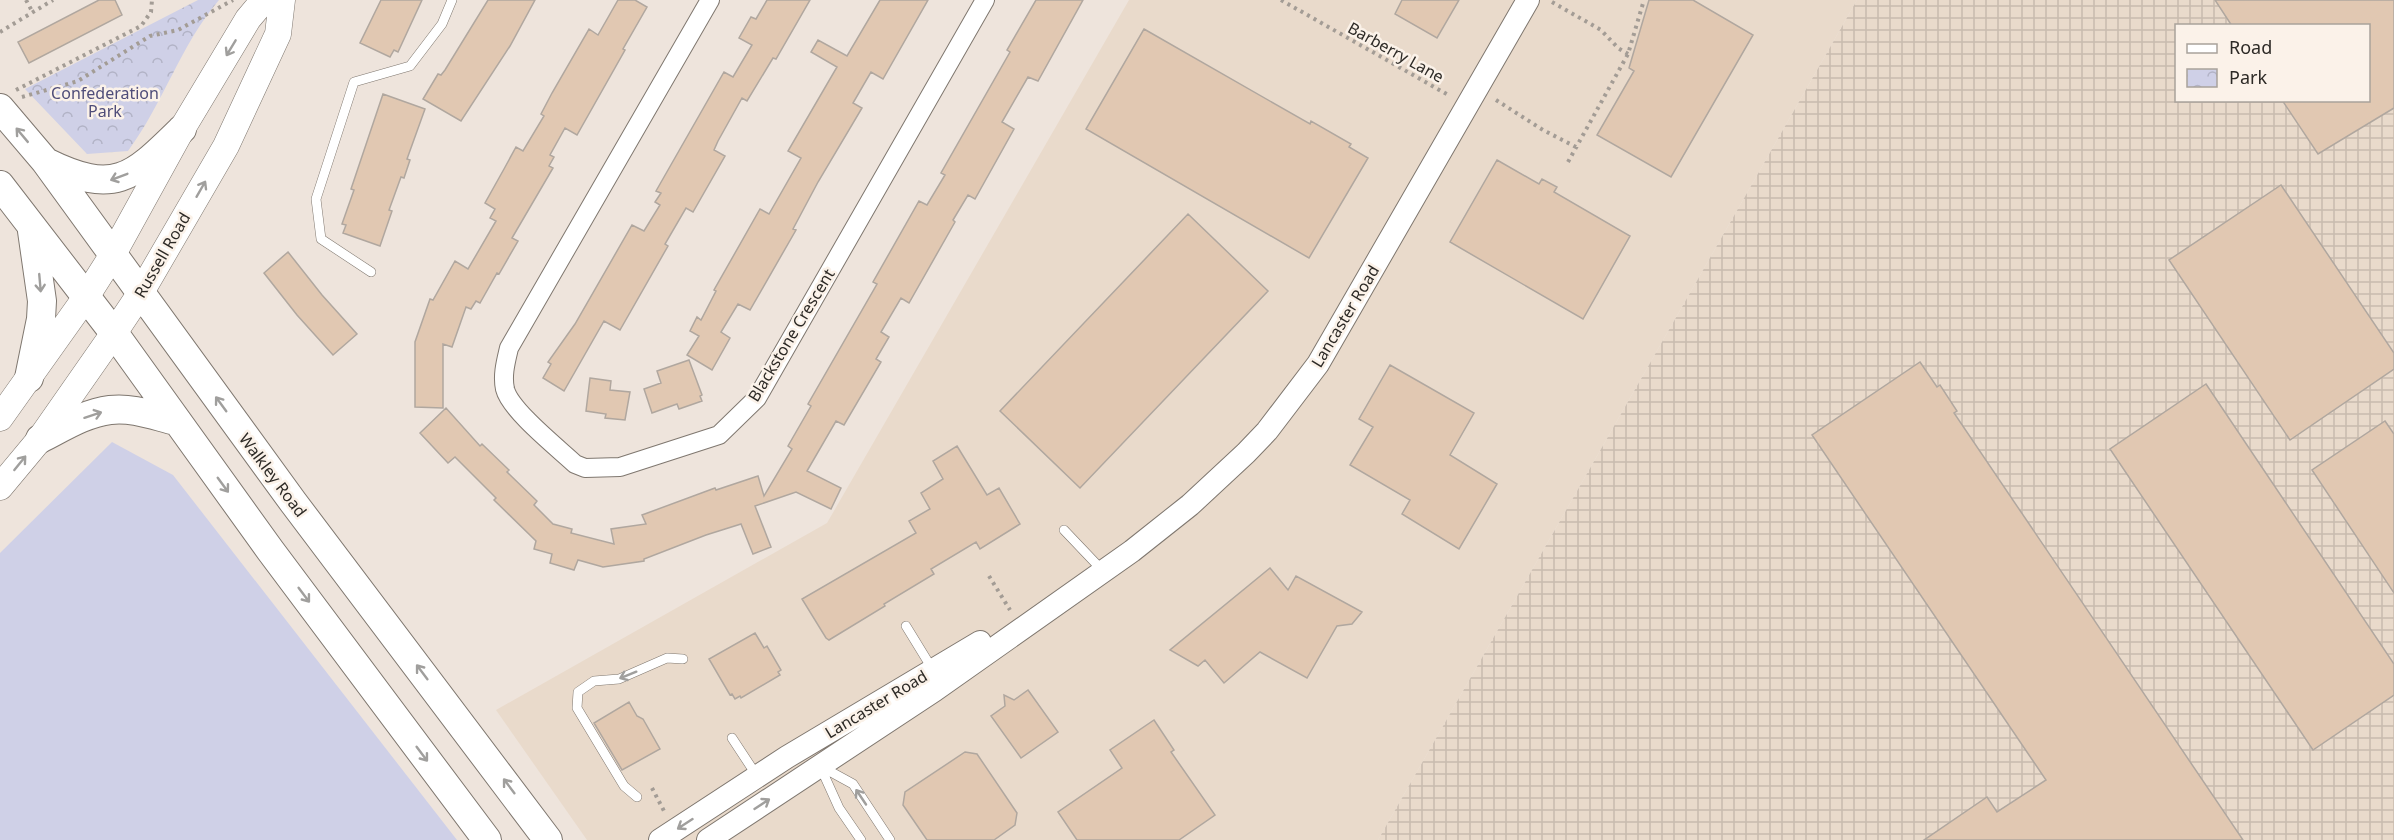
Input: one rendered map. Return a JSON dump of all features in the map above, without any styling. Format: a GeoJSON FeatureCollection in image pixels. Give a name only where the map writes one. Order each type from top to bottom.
{"type":"FeatureCollection","features":[{"type":"Feature","properties":{"kind":"main road"},"geometry":{"type":"LineString","coordinates":[[0,418],[86,297],[112,256],[182,129],[248,19],[264,0]]}},
{"type":"Feature","properties":{"kind":"main road","name":"Russell Road"},"geometry":{"type":"LineString","coordinates":[[0,487],[40,439],[140,294],[226,146],[278,34],[282,0]]}},
{"type":"Feature","properties":{"kind":"main road","name":"Walkley Road"},"geometry":{"type":"LineString","coordinates":[[13,98],[45,162],[112,256],[293,502],[554,838]]}},
{"type":"Feature","properties":{"kind":"main road"},"geometry":{"type":"LineString","coordinates":[[45,162],[72,175],[107,181],[119,178],[146,164],[182,129]]}},
{"type":"Feature","properties":{"kind":"main road"},"geometry":{"type":"LineString","coordinates":[[0,185],[114,333],[176,421],[487,840]]}},
{"type":"Feature","properties":{"kind":"main road"},"geometry":{"type":"LineString","coordinates":[[29,378],[41,319],[42,301],[31,226]]}},
{"type":"Feature","properties":{"kind":"main road"},"geometry":{"type":"LineString","coordinates":[[40,439],[79,419],[110,410],[135,411],[176,421]]}},
{"type":"Feature","properties":{"kind":"street","name":"Blackstone Crescent"},"geometry":{"type":"LineString","coordinates":[[710,0],[509,348],[504,367],[505,390],[514,406],[575,464],[585,468],[620,467],[719,435],[757,398],[985,0]]}},
{"type":"Feature","properties":{"kind":"street","name":"Lancaster Road"},"geometry":{"type":"LineString","coordinates":[[708,840],[820,766],[938,677],[1132,551],[1224,475],[1267,431],[1318,364],[1528,0]]}},
{"type":"Feature","properties":{"kind":"street","name":"Lancaster Road"},"geometry":{"type":"LineString","coordinates":[[660,840],[757,776],[938,677]]}},
{"type":"Feature","properties":{"kind":"lane"},"geometry":{"type":"LineString","coordinates":[[371,272],[321,238],[316,199],[354,82],[410,66],[442,24],[452,0]]}},
{"type":"Feature","properties":{"kind":"lane"},"geometry":{"type":"LineString","coordinates":[[1064,530],[1099,573]]}},
{"type":"Feature","properties":{"kind":"lane"},"geometry":{"type":"LineString","coordinates":[[906,626],[938,677]]}},
{"type":"Feature","properties":{"kind":"lane"},"geometry":{"type":"LineString","coordinates":[[637,797],[624,786],[577,708],[578,692],[594,681],[619,679],[668,658],[683,659]]}},
{"type":"Feature","properties":{"kind":"lane"},"geometry":{"type":"LineString","coordinates":[[732,738],[757,776]]}},
{"type":"Feature","properties":{"kind":"lane"},"geometry":{"type":"LineString","coordinates":[[820,766],[839,808],[861,840]]}},
{"type":"Feature","properties":{"kind":"lane"},"geometry":{"type":"LineString","coordinates":[[820,766],[853,784],[890,840]]}},
{"type":"Feature","properties":{"kind":"path"},"geometry":{"type":"LineString","coordinates":[[26,0],[32,12]]}},
{"type":"Feature","properties":{"kind":"path"},"geometry":{"type":"LineString","coordinates":[[0,32],[53,0]]}},
{"type":"Feature","properties":{"kind":"path"},"geometry":{"type":"LineString","coordinates":[[13,98],[141,26],[151,12],[152,0]]}},
{"type":"Feature","properties":{"kind":"path"},"geometry":{"type":"LineString","coordinates":[[13,98],[78,81],[150,36],[178,30],[233,0]]}},
{"type":"Feature","properties":{"kind":"path","name":"Barberry Lane"},"geometry":{"type":"LineString","coordinates":[[1281,0],[1468,106]]}},
{"type":"Feature","properties":{"kind":"path"},"geometry":{"type":"LineString","coordinates":[[1568,162],[1628,54],[1644,0]]}},
{"type":"Feature","properties":{"kind":"path"},"geometry":{"type":"LineString","coordinates":[[1552,2],[1601,30],[1618,48],[1628,54]]}},
{"type":"Feature","properties":{"kind":"path"},"geometry":{"type":"LineString","coordinates":[[1496,100],[1543,130],[1576,147]]}},
{"type":"Feature","properties":{"kind":"path"},"geometry":{"type":"LineString","coordinates":[[989,576],[1010,610]]}},
{"type":"Feature","properties":{"kind":"path"},"geometry":{"type":"LineString","coordinates":[[652,788],[664,811]]}},
{"type":"Feature","properties":{"kind":"shaded area"},"geometry":{"type":"Polygon","coordinates":[[[1129,0],[1857,0],[1378,840],[587,840],[496,710],[827,523],[1129,0]]]}},
{"type":"Feature","properties":{"kind":"shaded area"},"geometry":{"type":"Polygon","coordinates":[[[1857,0],[2394,0],[2394,840],[1378,840],[1857,0]]]}},
{"type":"Feature","properties":{"kind":"green space","name":"Confederation Park"},"geometry":{"type":"Polygon","coordinates":[[[198,0],[219,0],[194,36],[152,114],[128,151],[87,154],[25,89],[198,0]]]}},
{"type":"Feature","properties":{"kind":"green space"},"geometry":{"type":"Polygon","coordinates":[[[112,442],[173,475],[457,840],[0,840],[0,553],[112,442]]]}},
{"type":"Feature","properties":{"kind":"building"},"geometry":{"type":"Polygon","coordinates":[[[99,0],[115,0],[122,15],[29,63],[18,42],[99,0]]]}},
{"type":"Feature","properties":{"kind":"building"},"geometry":{"type":"Polygon","coordinates":[[[381,0],[422,0],[398,52],[394,50],[390,57],[360,43],[381,0]]]}},
{"type":"Feature","properties":{"kind":"building"},"geometry":{"type":"Polygon","coordinates":[[[488,0],[535,0],[510,46],[461,121],[423,99],[438,74],[441,75],[445,70],[488,0]]]}},
{"type":"Feature","properties":{"kind":"building"},"geometry":{"type":"Polygon","coordinates":[[[618,0],[635,0],[647,7],[577,135],[565,128],[550,155],[554,157],[549,166],[553,168],[512,238],[518,241],[499,274],[497,273],[480,303],[476,301],[471,309],[466,307],[452,347],[443,344],[443,408],[415,407],[415,342],[430,299],[433,300],[455,261],[468,269],[496,221],[490,218],[495,209],[485,203],[516,147],[523,151],[544,116],[541,114],[552,93],[589,29],[598,35],[618,0]]]}},
{"type":"Feature","properties":{"kind":"building"},"geometry":{"type":"Polygon","coordinates":[[[767,0],[810,0],[776,59],[773,58],[747,101],[742,98],[714,150],[725,156],[693,212],[686,208],[665,244],[668,246],[620,330],[604,321],[564,391],[543,378],[551,364],[548,362],[575,324],[632,225],[644,231],[660,205],[655,202],[661,193],[656,191],[724,72],[733,77],[752,45],[739,38],[751,17],[756,19],[767,0]]]}},
{"type":"Feature","properties":{"kind":"building"},"geometry":{"type":"Polygon","coordinates":[[[880,0],[928,0],[883,79],[871,72],[853,103],[862,108],[818,182],[793,229],[796,230],[750,310],[738,304],[721,332],[730,338],[712,370],[687,355],[699,336],[690,331],[697,317],[701,320],[716,291],[714,290],[760,209],[769,214],[801,158],[788,151],[837,67],[811,52],[818,40],[847,56],[880,0]]]}},
{"type":"Feature","properties":{"kind":"building"},"geometry":{"type":"Polygon","coordinates":[[[1036,0],[1083,0],[1038,81],[1028,77],[1002,122],[1014,129],[975,199],[968,195],[909,303],[901,298],[881,332],[889,337],[876,359],[881,362],[844,425],[836,421],[807,471],[841,488],[831,509],[796,492],[755,506],[771,547],[753,554],[741,524],[706,535],[644,559],[644,561],[603,567],[578,560],[574,570],[550,563],[552,554],[534,549],[536,541],[494,500],[496,498],[455,457],[448,463],[420,433],[446,408],[480,446],[482,444],[509,470],[507,472],[537,501],[534,505],[553,524],[572,529],[571,533],[614,544],[611,529],[646,524],[642,515],[715,488],[716,490],[758,476],[764,496],[792,449],[788,446],[811,406],[808,404],[877,284],[873,282],[919,201],[927,205],[945,175],[941,173],[1010,52],[1007,50],[1036,0]]]}},
{"type":"Feature","properties":{"kind":"building"},"geometry":{"type":"Polygon","coordinates":[[[1402,0],[1459,0],[1437,38],[1395,14],[1402,0]]]}},
{"type":"Feature","properties":{"kind":"building"},"geometry":{"type":"Polygon","coordinates":[[[1649,0],[1693,0],[1753,35],[1671,177],[1597,135],[1634,71],[1629,68],[1649,0]]]}},
{"type":"Feature","properties":{"kind":"building"},"geometry":{"type":"Polygon","coordinates":[[[2215,0],[2394,0],[2394,108],[2318,154],[2283,102],[2370,102],[2370,24],[2231,24],[2215,0]]]}},
{"type":"Feature","properties":{"kind":"building"},"geometry":{"type":"Polygon","coordinates":[[[1144,29],[1310,124],[1311,121],[1351,144],[1349,147],[1368,158],[1309,258],[1086,129],[1144,29]]]}},
{"type":"Feature","properties":{"kind":"building"},"geometry":{"type":"Polygon","coordinates":[[[383,94],[425,109],[407,159],[410,160],[404,178],[401,177],[389,210],[392,211],[380,246],[343,233],[346,225],[342,224],[354,190],[351,189],[383,94]]]}},
{"type":"Feature","properties":{"kind":"building"},"geometry":{"type":"Polygon","coordinates":[[[1497,160],[1539,184],[1542,179],[1557,187],[1554,192],[1630,236],[1583,319],[1450,242],[1497,160]]]}},
{"type":"Feature","properties":{"kind":"building"},"geometry":{"type":"Polygon","coordinates":[[[2281,185],[2394,353],[2394,369],[2290,440],[2169,260],[2281,185]]]}},
{"type":"Feature","properties":{"kind":"building"},"geometry":{"type":"Polygon","coordinates":[[[1188,214],[1268,291],[1080,488],[1000,411],[1188,214]]]}},
{"type":"Feature","properties":{"kind":"building"},"geometry":{"type":"Polygon","coordinates":[[[288,252],[357,334],[333,355],[264,273],[288,252]]]}},
{"type":"Feature","properties":{"kind":"building"},"geometry":{"type":"Polygon","coordinates":[[[689,360],[702,395],[700,396],[702,401],[679,409],[677,404],[652,413],[644,389],[661,383],[657,371],[689,360]]]}},
{"type":"Feature","properties":{"kind":"building"},"geometry":{"type":"Polygon","coordinates":[[[1920,362],[1937,387],[1940,385],[1957,411],[1954,413],[2243,840],[1924,840],[1987,797],[1997,812],[2046,780],[1812,435],[1920,362]]]}},
{"type":"Feature","properties":{"kind":"building"},"geometry":{"type":"Polygon","coordinates":[[[1390,365],[1474,413],[1450,455],[1497,484],[1459,549],[1402,514],[1410,500],[1350,465],[1373,427],[1359,419],[1390,365]]]}},
{"type":"Feature","properties":{"kind":"building"},"geometry":{"type":"Polygon","coordinates":[[[590,378],[611,381],[610,390],[630,392],[625,420],[605,418],[606,414],[586,411],[590,378]]]}},
{"type":"Feature","properties":{"kind":"building"},"geometry":{"type":"Polygon","coordinates":[[[2206,384],[2394,664],[2394,695],[2313,750],[2110,449],[2206,384]]]}},
{"type":"Feature","properties":{"kind":"building"},"geometry":{"type":"Polygon","coordinates":[[[2385,421],[2394,434],[2394,593],[2312,470],[2385,421]]]}},
{"type":"Feature","properties":{"kind":"building"},"geometry":{"type":"Polygon","coordinates":[[[957,446],[987,495],[999,488],[1020,524],[980,549],[976,542],[931,569],[934,574],[884,604],[885,606],[829,640],[826,638],[802,599],[916,533],[909,521],[930,509],[921,493],[943,479],[933,461],[957,446]]]}},
{"type":"Feature","properties":{"kind":"building"},"geometry":{"type":"Polygon","coordinates":[[[1270,568],[1288,590],[1296,576],[1362,612],[1352,624],[1337,626],[1307,678],[1260,652],[1224,683],[1205,660],[1198,666],[1170,650],[1270,568]]]}},
{"type":"Feature","properties":{"kind":"building"},"geometry":{"type":"Polygon","coordinates":[[[755,633],[764,648],[767,646],[781,670],[778,672],[780,675],[741,698],[740,696],[735,699],[732,694],[730,695],[709,659],[755,633]]]}},
{"type":"Feature","properties":{"kind":"building"},"geometry":{"type":"Polygon","coordinates":[[[1028,690],[1058,732],[1021,758],[991,716],[1005,706],[1004,695],[1014,700],[1028,690]]]}},
{"type":"Feature","properties":{"kind":"building"},"geometry":{"type":"Polygon","coordinates":[[[629,702],[637,716],[643,719],[660,749],[622,770],[594,723],[629,702]]]}},
{"type":"Feature","properties":{"kind":"building"},"geometry":{"type":"Polygon","coordinates":[[[1154,720],[1174,750],[1171,752],[1215,815],[1179,840],[1077,840],[1058,812],[1122,768],[1110,750],[1154,720]]]}},
{"type":"Feature","properties":{"kind":"building"},"geometry":{"type":"Polygon","coordinates":[[[965,752],[977,754],[1017,813],[1015,825],[994,840],[927,840],[903,805],[905,792],[965,752]]]}}]}
